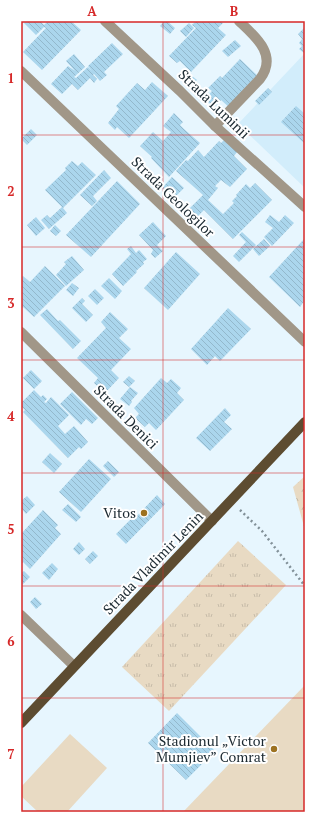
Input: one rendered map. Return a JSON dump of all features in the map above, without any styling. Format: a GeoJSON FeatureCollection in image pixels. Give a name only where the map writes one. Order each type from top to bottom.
{"type":"FeatureCollection","features":[{"type":"Feature","properties":{"kind":"main road","name":"Strada Vladimir Lenin"},"geometry":{"type":"LineString","coordinates":[[21,723],[305,422]]}},
{"type":"Feature","properties":{"kind":"street","name":"Strada Luminii"},"geometry":{"type":"LineString","coordinates":[[105,21],[215,126],[305,207]]}},
{"type":"Feature","properties":{"kind":"street"},"geometry":{"type":"LineString","coordinates":[[215,126],[260,79],[267,65],[266,52],[239,21]]}},
{"type":"Feature","properties":{"kind":"street","name":"Strada Geologilor"},"geometry":{"type":"LineString","coordinates":[[21,71],[305,342]]}},
{"type":"Feature","properties":{"kind":"street","name":"Strada Denici"},"geometry":{"type":"LineString","coordinates":[[21,332],[212,521]]}},
{"type":"Feature","properties":{"kind":"street"},"geometry":{"type":"LineString","coordinates":[[21,615],[74,666]]}},
{"type":"Feature","properties":{"kind":"path"},"geometry":{"type":"LineString","coordinates":[[231,501],[262,531],[305,586]]}},
{"type":"Feature","properties":{"kind":"shaded area"},"geometry":{"type":"Polygon","coordinates":[[[305,53],[305,188],[238,124],[305,53]]]}},
{"type":"Feature","properties":{"kind":"green space"},"geometry":{"type":"Polygon","coordinates":[[[305,476],[305,530],[293,487],[305,476]]]}},
{"type":"Feature","properties":{"kind":"green space"},"geometry":{"type":"Polygon","coordinates":[[[238,541],[286,585],[169,711],[122,667],[238,541]]]}},
{"type":"Feature","properties":{"kind":"green space","name":"Stadionul „Victor Mumjiev” Comrat"},"geometry":{"type":"Polygon","coordinates":[[[305,685],[305,812],[183,812],[305,685]]]}},
{"type":"Feature","properties":{"kind":"green space"},"geometry":{"type":"Polygon","coordinates":[[[70,734],[107,768],[67,812],[38,812],[21,796],[21,787],[70,734]]]}},
{"type":"Feature","properties":{"kind":"building"},"geometry":{"type":"Polygon","coordinates":[[[26,21],[40,21],[44,25],[48,21],[71,21],[81,30],[42,70],[23,52],[46,28],[44,27],[36,35],[24,23],[26,21]]]}},
{"type":"Feature","properties":{"kind":"building"},"geometry":{"type":"Polygon","coordinates":[[[164,21],[167,21],[175,28],[170,34],[160,26],[164,21]]]}},
{"type":"Feature","properties":{"kind":"building"},"geometry":{"type":"Polygon","coordinates":[[[196,21],[221,21],[223,23],[218,28],[226,35],[191,72],[180,61],[177,63],[169,56],[196,28],[192,25],[196,21]]]}},
{"type":"Feature","properties":{"kind":"building"},"geometry":{"type":"Polygon","coordinates":[[[189,23],[194,28],[186,37],[180,31],[189,23]]]}},
{"type":"Feature","properties":{"kind":"building"},"geometry":{"type":"Polygon","coordinates":[[[304,28],[305,54],[299,49],[302,46],[299,43],[302,39],[298,34],[304,28]]]}},
{"type":"Feature","properties":{"kind":"building"},"geometry":{"type":"Polygon","coordinates":[[[235,40],[241,46],[228,57],[222,51],[235,40]]]}},
{"type":"Feature","properties":{"kind":"building"},"geometry":{"type":"Polygon","coordinates":[[[112,43],[123,54],[104,72],[107,75],[100,81],[94,74],[93,75],[97,79],[94,83],[90,78],[78,90],[72,84],[62,94],[51,84],[68,66],[75,71],[66,61],[74,54],[85,67],[74,77],[76,78],[88,67],[92,71],[88,66],[112,43]]]}},
{"type":"Feature","properties":{"kind":"building"},"geometry":{"type":"Polygon","coordinates":[[[240,59],[260,78],[231,109],[221,100],[214,108],[205,99],[212,91],[208,88],[220,76],[222,78],[240,59]]]}},
{"type":"Feature","properties":{"kind":"building"},"geometry":{"type":"Polygon","coordinates":[[[192,76],[197,80],[191,86],[187,81],[192,76]]]}},
{"type":"Feature","properties":{"kind":"building"},"geometry":{"type":"Polygon","coordinates":[[[152,82],[168,96],[129,138],[117,127],[115,130],[108,123],[119,109],[116,106],[137,83],[145,90],[152,82]]]}},
{"type":"Feature","properties":{"kind":"building"},"geometry":{"type":"Polygon","coordinates":[[[198,88],[200,90],[202,88],[206,91],[201,97],[194,92],[198,88]]]}},
{"type":"Feature","properties":{"kind":"building"},"geometry":{"type":"Polygon","coordinates":[[[268,88],[272,92],[259,105],[255,101],[268,88]]]}},
{"type":"Feature","properties":{"kind":"building"},"geometry":{"type":"Polygon","coordinates":[[[296,106],[304,113],[305,112],[305,144],[281,122],[296,106]]]}},
{"type":"Feature","properties":{"kind":"building"},"geometry":{"type":"Polygon","coordinates":[[[174,113],[183,122],[180,125],[200,143],[169,177],[151,158],[152,157],[140,146],[153,132],[163,141],[171,132],[163,126],[174,113]]]}},
{"type":"Feature","properties":{"kind":"building"},"geometry":{"type":"Polygon","coordinates":[[[31,129],[37,135],[27,145],[21,139],[31,129]]]}},
{"type":"Feature","properties":{"kind":"building"},"geometry":{"type":"Polygon","coordinates":[[[224,140],[237,152],[234,156],[247,169],[230,187],[221,180],[215,186],[218,188],[208,200],[223,214],[234,203],[232,201],[246,184],[250,188],[255,183],[272,200],[233,239],[204,210],[194,220],[186,212],[203,195],[176,171],[198,150],[204,157],[219,141],[221,143],[224,140]]]}},
{"type":"Feature","properties":{"kind":"building"},"geometry":{"type":"Polygon","coordinates":[[[72,161],[78,166],[82,162],[96,175],[63,208],[67,213],[49,229],[41,220],[47,215],[50,218],[62,207],[45,190],[66,170],[65,168],[72,161]]]}},
{"type":"Feature","properties":{"kind":"building"},"geometry":{"type":"Polygon","coordinates":[[[104,170],[111,178],[93,196],[97,201],[92,206],[80,195],[104,170]]]}},
{"type":"Feature","properties":{"kind":"building"},"geometry":{"type":"Polygon","coordinates":[[[172,177],[184,188],[173,199],[162,188],[172,177]]]}},
{"type":"Feature","properties":{"kind":"building"},"geometry":{"type":"Polygon","coordinates":[[[117,181],[140,204],[91,257],[66,235],[117,181]]]}},
{"type":"Feature","properties":{"kind":"building"},"geometry":{"type":"Polygon","coordinates":[[[270,215],[279,222],[285,215],[294,223],[272,246],[264,237],[273,228],[265,222],[270,215]]]}},
{"type":"Feature","properties":{"kind":"building"},"geometry":{"type":"Polygon","coordinates":[[[36,217],[45,228],[36,236],[27,225],[36,217]]]}},
{"type":"Feature","properties":{"kind":"building"},"geometry":{"type":"Polygon","coordinates":[[[153,222],[166,236],[157,245],[163,251],[155,258],[151,254],[153,250],[139,235],[153,222]]]}},
{"type":"Feature","properties":{"kind":"building"},"geometry":{"type":"Polygon","coordinates":[[[55,225],[61,231],[56,236],[50,231],[55,225]]]}},
{"type":"Feature","properties":{"kind":"building"},"geometry":{"type":"Polygon","coordinates":[[[242,232],[256,245],[239,262],[233,256],[246,242],[239,235],[242,232]]]}},
{"type":"Feature","properties":{"kind":"building"},"geometry":{"type":"Polygon","coordinates":[[[305,238],[305,300],[300,307],[269,277],[305,238]]]}},
{"type":"Feature","properties":{"kind":"building"},"geometry":{"type":"Polygon","coordinates":[[[264,239],[270,246],[259,256],[253,249],[264,239]]]}},
{"type":"Feature","properties":{"kind":"building"},"geometry":{"type":"Polygon","coordinates":[[[131,246],[136,253],[139,250],[147,259],[123,286],[112,274],[131,254],[127,249],[131,246]]]}},
{"type":"Feature","properties":{"kind":"building"},"geometry":{"type":"Polygon","coordinates":[[[176,252],[200,274],[168,310],[144,288],[176,252]]]}},
{"type":"Feature","properties":{"kind":"building"},"geometry":{"type":"Polygon","coordinates":[[[72,256],[84,270],[66,286],[56,275],[66,264],[64,262],[72,256]]]}},
{"type":"Feature","properties":{"kind":"building"},"geometry":{"type":"Polygon","coordinates":[[[45,266],[65,286],[34,317],[23,307],[21,309],[21,277],[23,276],[30,282],[45,266]]]}},
{"type":"Feature","properties":{"kind":"building"},"geometry":{"type":"Polygon","coordinates":[[[109,278],[122,291],[115,299],[101,286],[109,278]]]}},
{"type":"Feature","properties":{"kind":"building"},"geometry":{"type":"Polygon","coordinates":[[[72,283],[79,288],[73,296],[66,290],[72,283]]]}},
{"type":"Feature","properties":{"kind":"building"},"geometry":{"type":"Polygon","coordinates":[[[95,289],[104,298],[97,305],[88,296],[95,289]]]}},
{"type":"Feature","properties":{"kind":"building"},"geometry":{"type":"Polygon","coordinates":[[[82,298],[85,301],[82,304],[93,315],[86,322],[72,308],[82,298]]]}},
{"type":"Feature","properties":{"kind":"building"},"geometry":{"type":"Polygon","coordinates":[[[228,308],[251,329],[220,361],[215,356],[207,365],[191,349],[228,308]]]}},
{"type":"Feature","properties":{"kind":"building"},"geometry":{"type":"Polygon","coordinates":[[[47,309],[81,341],[73,349],[40,315],[47,309]]]}},
{"type":"Feature","properties":{"kind":"building"},"geometry":{"type":"Polygon","coordinates":[[[110,312],[128,329],[119,338],[131,349],[111,370],[119,378],[105,393],[94,383],[98,378],[77,358],[106,328],[101,322],[110,312]]]}},
{"type":"Feature","properties":{"kind":"building"},"geometry":{"type":"Polygon","coordinates":[[[31,370],[42,381],[34,389],[23,378],[31,370]]]}},
{"type":"Feature","properties":{"kind":"building"},"geometry":{"type":"Polygon","coordinates":[[[129,376],[135,381],[129,387],[123,382],[129,376]]]}},
{"type":"Feature","properties":{"kind":"building"},"geometry":{"type":"Polygon","coordinates":[[[161,378],[167,383],[171,379],[181,388],[177,393],[184,400],[156,430],[149,423],[145,427],[135,418],[139,414],[134,408],[161,378]]]}},
{"type":"Feature","properties":{"kind":"building"},"geometry":{"type":"Polygon","coordinates":[[[130,387],[138,393],[131,401],[132,402],[129,406],[120,399],[130,387]]]}},
{"type":"Feature","properties":{"kind":"building"},"geometry":{"type":"Polygon","coordinates":[[[34,390],[41,397],[43,395],[47,399],[44,402],[46,403],[51,397],[69,415],[58,426],[65,434],[74,426],[88,442],[81,449],[79,447],[68,458],[23,412],[25,410],[21,406],[21,403],[34,390]]]}},
{"type":"Feature","properties":{"kind":"building"},"geometry":{"type":"Polygon","coordinates":[[[72,392],[98,418],[92,424],[86,419],[81,425],[60,404],[72,392]]]}},
{"type":"Feature","properties":{"kind":"building"},"geometry":{"type":"Polygon","coordinates":[[[225,408],[231,415],[224,422],[232,429],[210,451],[196,438],[225,408]]]}},
{"type":"Feature","properties":{"kind":"building"},"geometry":{"type":"Polygon","coordinates":[[[50,453],[62,464],[54,473],[42,462],[50,453]]]}},
{"type":"Feature","properties":{"kind":"building"},"geometry":{"type":"Polygon","coordinates":[[[89,459],[111,479],[81,512],[59,492],[89,459]]]}},
{"type":"Feature","properties":{"kind":"building"},"geometry":{"type":"Polygon","coordinates":[[[108,461],[119,472],[114,477],[103,466],[108,461]]]}},
{"type":"Feature","properties":{"kind":"building"},"geometry":{"type":"Polygon","coordinates":[[[157,495],[165,504],[126,544],[116,534],[133,517],[134,519],[157,495]]]}},
{"type":"Feature","properties":{"kind":"building"},"geometry":{"type":"Polygon","coordinates":[[[27,496],[35,505],[26,514],[21,508],[21,501],[27,496]]]}},
{"type":"Feature","properties":{"kind":"building"},"geometry":{"type":"Polygon","coordinates":[[[68,504],[81,517],[76,522],[62,510],[68,504]]]}},
{"type":"Feature","properties":{"kind":"building"},"geometry":{"type":"Polygon","coordinates":[[[43,510],[58,525],[55,528],[61,534],[30,569],[23,562],[21,564],[21,534],[43,510]]]}},
{"type":"Feature","properties":{"kind":"building"},"geometry":{"type":"Polygon","coordinates":[[[79,542],[85,549],[79,555],[73,549],[79,542]]]}},
{"type":"Feature","properties":{"kind":"building"},"geometry":{"type":"Polygon","coordinates":[[[93,551],[98,556],[90,564],[85,559],[93,551]]]}},
{"type":"Feature","properties":{"kind":"building"},"geometry":{"type":"Polygon","coordinates":[[[52,563],[58,569],[49,580],[42,573],[52,563]]]}},
{"type":"Feature","properties":{"kind":"building"},"geometry":{"type":"Polygon","coordinates":[[[24,571],[30,577],[21,586],[21,573],[24,571]]]}},
{"type":"Feature","properties":{"kind":"building"},"geometry":{"type":"Polygon","coordinates":[[[35,597],[42,604],[36,609],[30,602],[35,597]]]}},
{"type":"Feature","properties":{"kind":"building"},"geometry":{"type":"Polygon","coordinates":[[[177,713],[215,751],[186,780],[148,743],[177,713]]]}},
{"type":"Feature","properties":{"kind":"place","name":"Vitos"},"geometry":{"type":"Point","coordinates":[144,513]}},
{"type":"Feature","properties":{"kind":"place","name":"Stadionul „Victor Mumjiev” Comrat"},"geometry":{"type":"Point","coordinates":[274,749]}}]}
